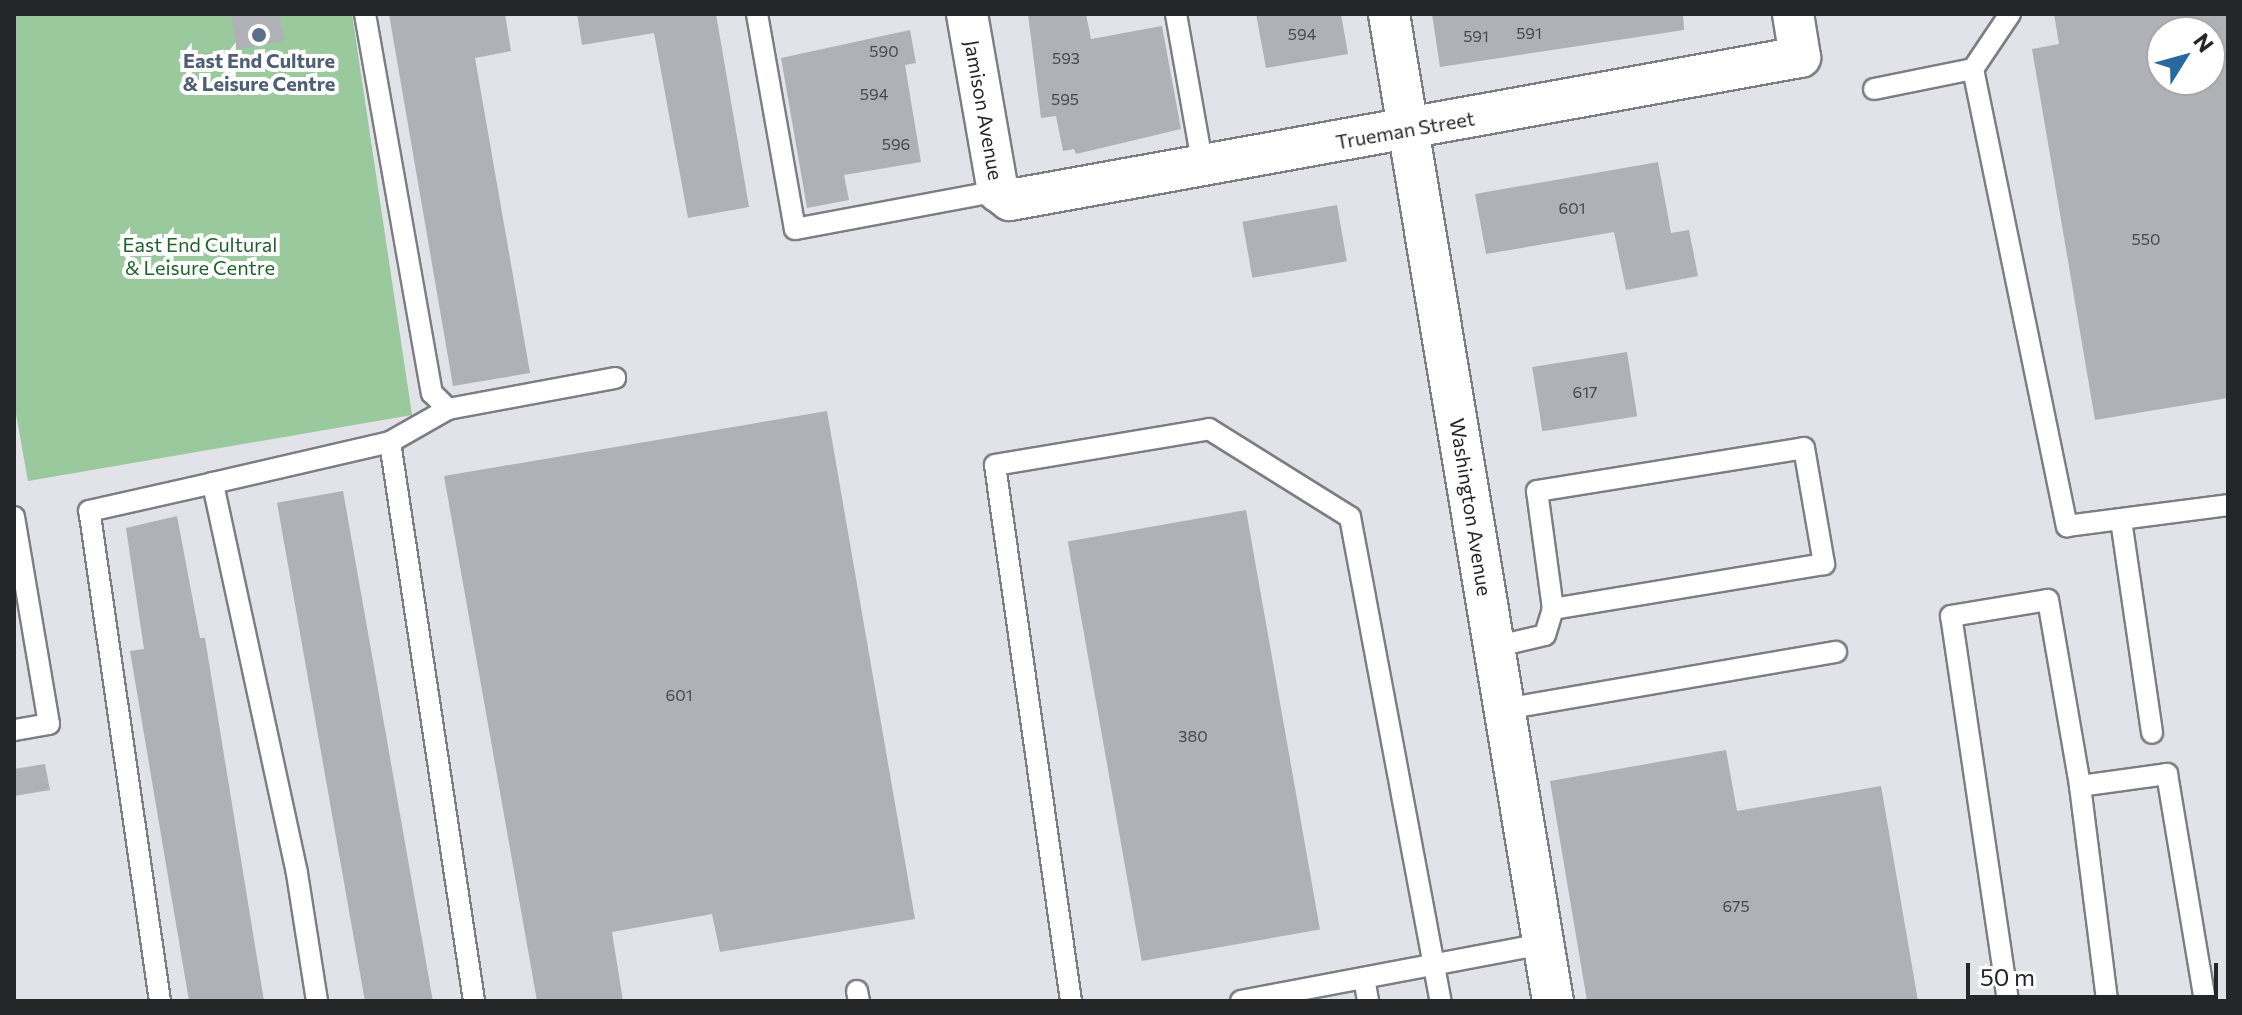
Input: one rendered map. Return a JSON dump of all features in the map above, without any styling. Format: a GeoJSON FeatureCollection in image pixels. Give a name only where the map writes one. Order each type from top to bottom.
{"type":"FeatureCollection","features":[{"type":"Feature","properties":{"kind":"street","name":"Jamison Avenue"},"geometry":{"type":"LineString","coordinates":[[967,14],[1004,196]]}},
{"type":"Feature","properties":{"kind":"street","name":"Washington Avenue"},"geometry":{"type":"LineString","coordinates":[[1389,14],[1553,1001]]}},
{"type":"Feature","properties":{"kind":"street","name":"Trueman Street"},"geometry":{"type":"LineString","coordinates":[[1004,196],[1203,167],[1800,57],[1793,14]]}},
{"type":"Feature","properties":{"kind":"lane"},"geometry":{"type":"LineString","coordinates":[[365,14],[432,393],[448,409]]}},
{"type":"Feature","properties":{"kind":"lane"},"geometry":{"type":"LineString","coordinates":[[757,14],[795,229],[1004,196]]}},
{"type":"Feature","properties":{"kind":"lane"},"geometry":{"type":"LineString","coordinates":[[1176,14],[1203,167]]}},
{"type":"Feature","properties":{"kind":"lane"},"geometry":{"type":"LineString","coordinates":[[1874,89],[1973,69],[2010,14]]}},
{"type":"Feature","properties":{"kind":"lane"},"geometry":{"type":"LineString","coordinates":[[1973,69],[2067,526],[2228,505]]}},
{"type":"Feature","properties":{"kind":"lane"},"geometry":{"type":"LineString","coordinates":[[160,1001],[89,511],[390,442],[448,409],[615,378]]}},
{"type":"Feature","properties":{"kind":"lane"},"geometry":{"type":"LineString","coordinates":[[1071,1001],[995,465],[1209,429],[1350,517],[1441,1001]]}},
{"type":"Feature","properties":{"kind":"lane"},"geometry":{"type":"LineString","coordinates":[[390,442],[474,1001]]}},
{"type":"Feature","properties":{"kind":"lane"},"geometry":{"type":"LineString","coordinates":[[1494,647],[1545,635],[1553,609],[1537,491],[1804,448],[1824,564],[1553,609]]}},
{"type":"Feature","properties":{"kind":"lane"},"geometry":{"type":"LineString","coordinates":[[213,483],[297,873],[317,1001]]}},
{"type":"Feature","properties":{"kind":"lane"},"geometry":{"type":"LineString","coordinates":[[14,517],[49,724],[14,730]]}},
{"type":"Feature","properties":{"kind":"lane"},"geometry":{"type":"LineString","coordinates":[[2121,520],[2152,733]]}},
{"type":"Feature","properties":{"kind":"lane"},"geometry":{"type":"LineString","coordinates":[[2008,1001],[1951,616],[2048,600],[2080,786],[2107,1001]]}},
{"type":"Feature","properties":{"kind":"lane"},"geometry":{"type":"LineString","coordinates":[[1505,709],[1836,652]]}},
{"type":"Feature","properties":{"kind":"lane"},"geometry":{"type":"LineString","coordinates":[[2080,786],[2167,774],[2205,1001]]}},
{"type":"Feature","properties":{"kind":"lane"},"geometry":{"type":"LineString","coordinates":[[1241,1001],[1293,996],[1364,978],[1543,944]]}},
{"type":"Feature","properties":{"kind":"lane"},"geometry":{"type":"LineString","coordinates":[[1364,978],[1368,1001]]}},
{"type":"Feature","properties":{"kind":"green space","name":"East End Cultural & Leisure Centre"},"geometry":{"type":"Polygon","coordinates":[[[14,14],[352,14],[412,415],[28,481],[14,403],[14,14]]]}},
{"type":"Feature","properties":{"kind":"building","name":"East End Culture & Leisure Centre"},"geometry":{"type":"Polygon","coordinates":[[[231,14],[279,14],[284,41],[237,49],[231,14]]]}},
{"type":"Feature","properties":{"kind":"building"},"geometry":{"type":"Polygon","coordinates":[[[389,14],[505,14],[511,51],[475,58],[530,373],[453,386],[389,14]]]}},
{"type":"Feature","properties":{"kind":"building"},"geometry":{"type":"Polygon","coordinates":[[[577,14],[716,14],[749,207],[688,218],[654,33],[582,45],[577,14]]]}},
{"type":"Feature","properties":{"kind":"building"},"geometry":{"type":"Polygon","coordinates":[[[1028,14],[1086,14],[1091,39],[1162,26],[1181,129],[1076,154],[1074,149],[1063,151],[1056,116],[1041,118],[1028,14]]]}},
{"type":"Feature","properties":{"kind":"building"},"geometry":{"type":"Polygon","coordinates":[[[1256,14],[1341,14],[1348,54],[1266,68],[1256,14]]]}},
{"type":"Feature","properties":{"kind":"building"},"geometry":{"type":"Polygon","coordinates":[[[1432,14],[1683,14],[1684,30],[1440,67],[1432,14]]]}},
{"type":"Feature","properties":{"kind":"building"},"geometry":{"type":"Polygon","coordinates":[[[2054,14],[2228,14],[2228,398],[2095,420],[2032,49],[2059,44],[2054,14]]]}},
{"type":"Feature","properties":{"kind":"building"},"geometry":{"type":"Polygon","coordinates":[[[910,30],[916,63],[905,65],[921,162],[844,175],[849,200],[807,208],[781,58],[910,30]]]}},
{"type":"Feature","properties":{"kind":"building"},"geometry":{"type":"Polygon","coordinates":[[[1658,162],[1671,233],[1689,230],[1698,276],[1626,290],[1614,232],[1486,254],[1475,194],[1658,162]]]}},
{"type":"Feature","properties":{"kind":"building"},"geometry":{"type":"Polygon","coordinates":[[[1337,205],[1347,261],[1252,278],[1242,222],[1337,205]]]}},
{"type":"Feature","properties":{"kind":"building"},"geometry":{"type":"Polygon","coordinates":[[[1627,352],[1637,416],[1542,431],[1532,367],[1627,352]]]}},
{"type":"Feature","properties":{"kind":"building"},"geometry":{"type":"Polygon","coordinates":[[[827,411],[915,919],[720,952],[712,914],[612,932],[623,1001],[537,1001],[444,476],[827,411]]]}},
{"type":"Feature","properties":{"kind":"building"},"geometry":{"type":"Polygon","coordinates":[[[343,491],[433,1000],[365,1001],[277,503],[343,491]]]}},
{"type":"Feature","properties":{"kind":"building"},"geometry":{"type":"Polygon","coordinates":[[[1246,510],[1320,930],[1142,961],[1068,541],[1246,510]]]}},
{"type":"Feature","properties":{"kind":"building"},"geometry":{"type":"Polygon","coordinates":[[[177,516],[200,638],[205,638],[264,1001],[189,1001],[130,651],[144,649],[126,528],[177,516]]]}},
{"type":"Feature","properties":{"kind":"building"},"geometry":{"type":"Polygon","coordinates":[[[1726,750],[1737,811],[1881,786],[1918,1001],[1587,1001],[1550,781],[1726,750]]]}},
{"type":"Feature","properties":{"kind":"building"},"geometry":{"type":"Polygon","coordinates":[[[45,764],[50,790],[14,796],[14,769],[45,764]]]}},
{"type":"Feature","properties":{"kind":"place","name":"East End Culture & Leisure Centre"},"geometry":{"type":"Point","coordinates":[259,35]}}]}
